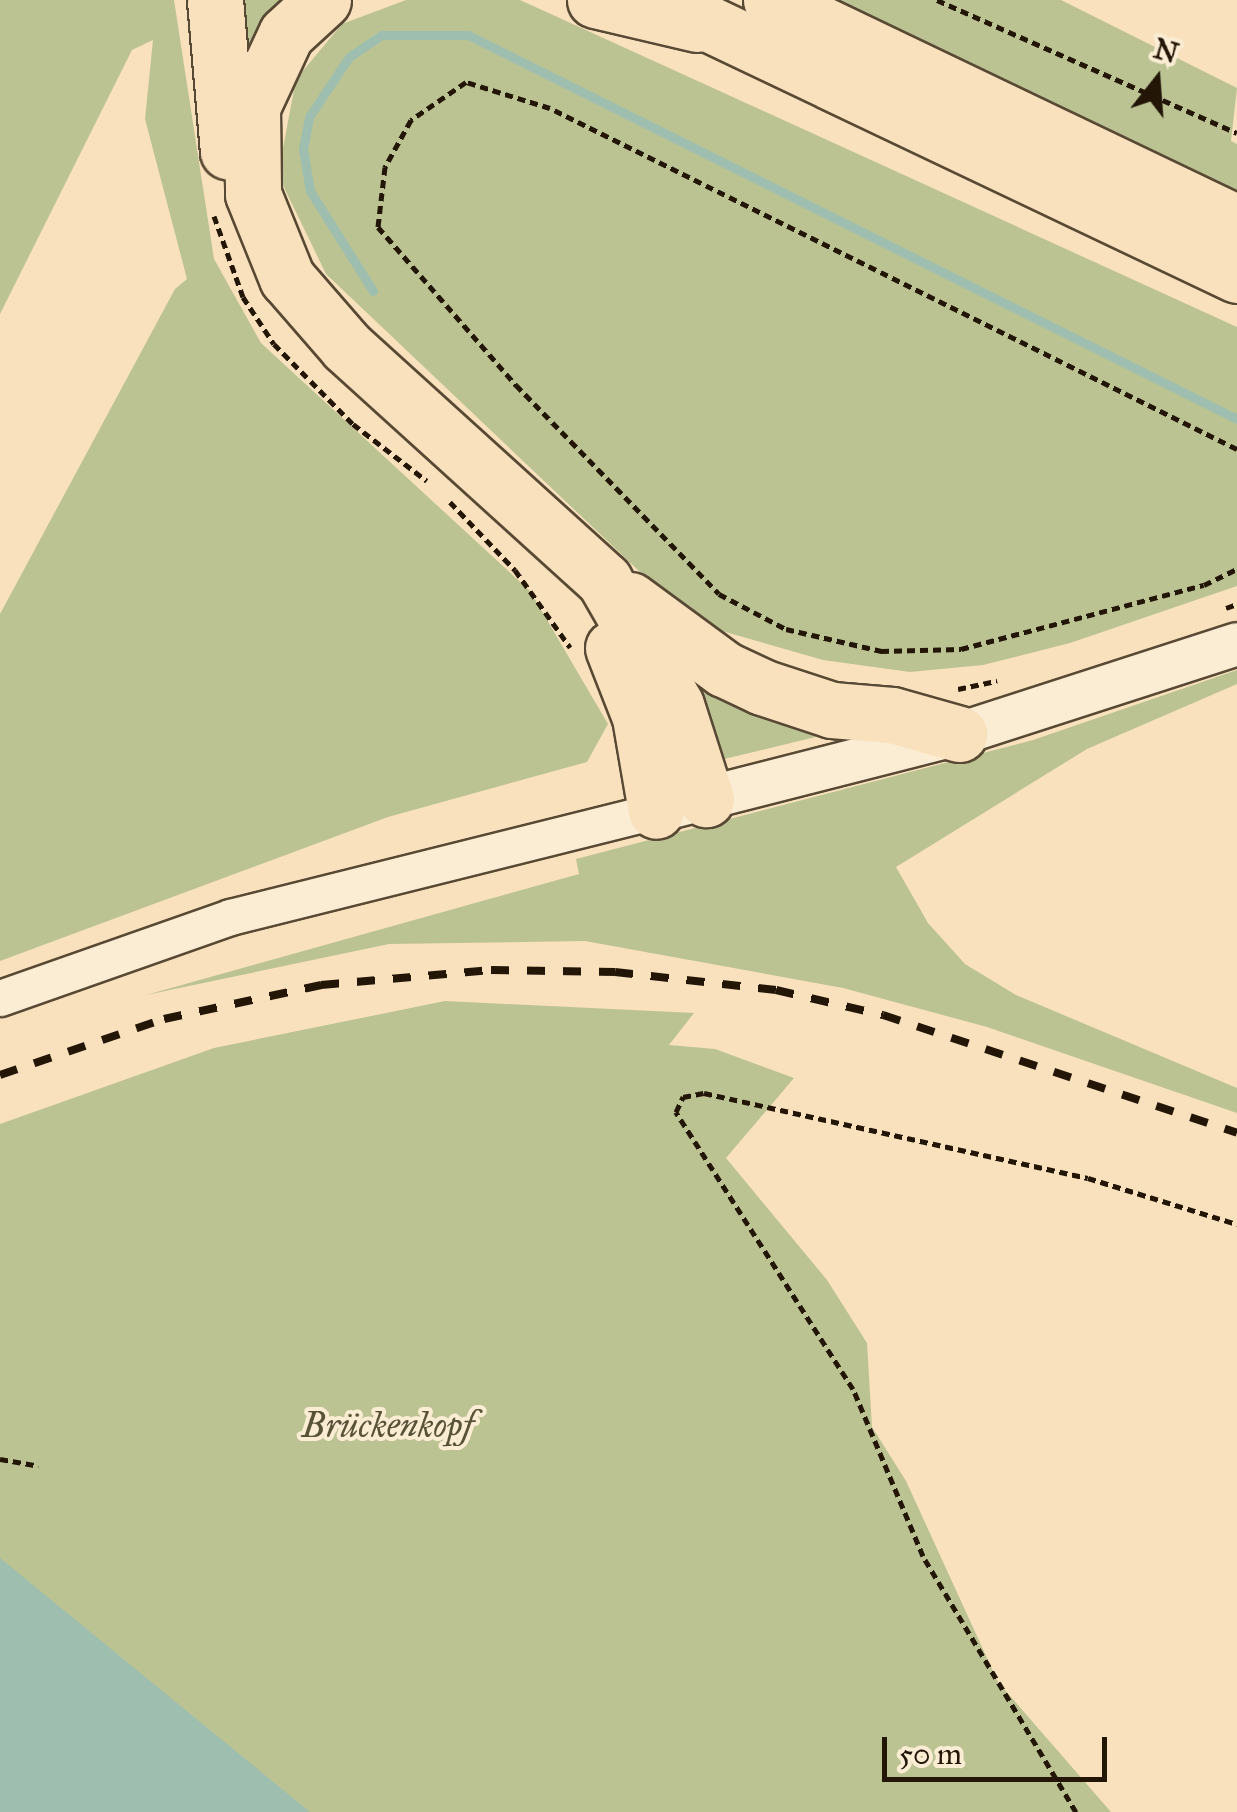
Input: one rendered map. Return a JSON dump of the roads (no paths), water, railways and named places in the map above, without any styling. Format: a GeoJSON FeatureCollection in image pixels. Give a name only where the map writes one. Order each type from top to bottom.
{"type":"FeatureCollection","features":[{"type":"Feature","properties":{"kind":"highway"},"geometry":{"type":"LineString","coordinates":[[215,0],[230,179],[262,275],[327,361],[521,524],[584,598],[626,674],[681,805]]}},
{"type":"Feature","properties":{"kind":"highway"},"geometry":{"type":"LineString","coordinates":[[323,0],[286,34],[252,107],[253,194],[287,278],[361,361],[604,580],[724,669],[762,687],[832,710],[892,715],[954,712]]}},
{"type":"Feature","properties":{"kind":"highway"},"geometry":{"type":"LineString","coordinates":[[595,0],[624,12],[720,28]]}},
{"type":"Feature","properties":{"kind":"highway"},"geometry":{"type":"LineString","coordinates":[[659,0],[1237,275]]}},
{"type":"Feature","properties":{"kind":"highway"},"geometry":{"type":"LineString","coordinates":[[771,0],[1237,224]]}},
{"type":"Feature","properties":{"kind":"highway"},"geometry":{"type":"LineString","coordinates":[[604,580],[676,705],[681,805]]}},
{"type":"Feature","properties":{"kind":"street"},"geometry":{"type":"LineString","coordinates":[[0,998],[230,917],[681,805],[954,712],[1229,627]]}},
{"type":"Feature","properties":{"kind":"waterway"},"geometry":{"type":"LineString","coordinates":[[373,291],[310,191],[303,149],[309,117],[349,57],[382,35],[468,35],[1237,419]]}},
{"type":"Feature","properties":{"kind":"railway"},"geometry":{"type":"LineString","coordinates":[[0,1075],[164,1019],[321,985],[491,970],[615,972],[776,990],[883,1015],[1237,1133]]}},
{"type":"Feature","properties":{"kind":"park label","name":"Brückenkopf"},"geometry":{"type":"Point","coordinates":[388,1426]}}]}
